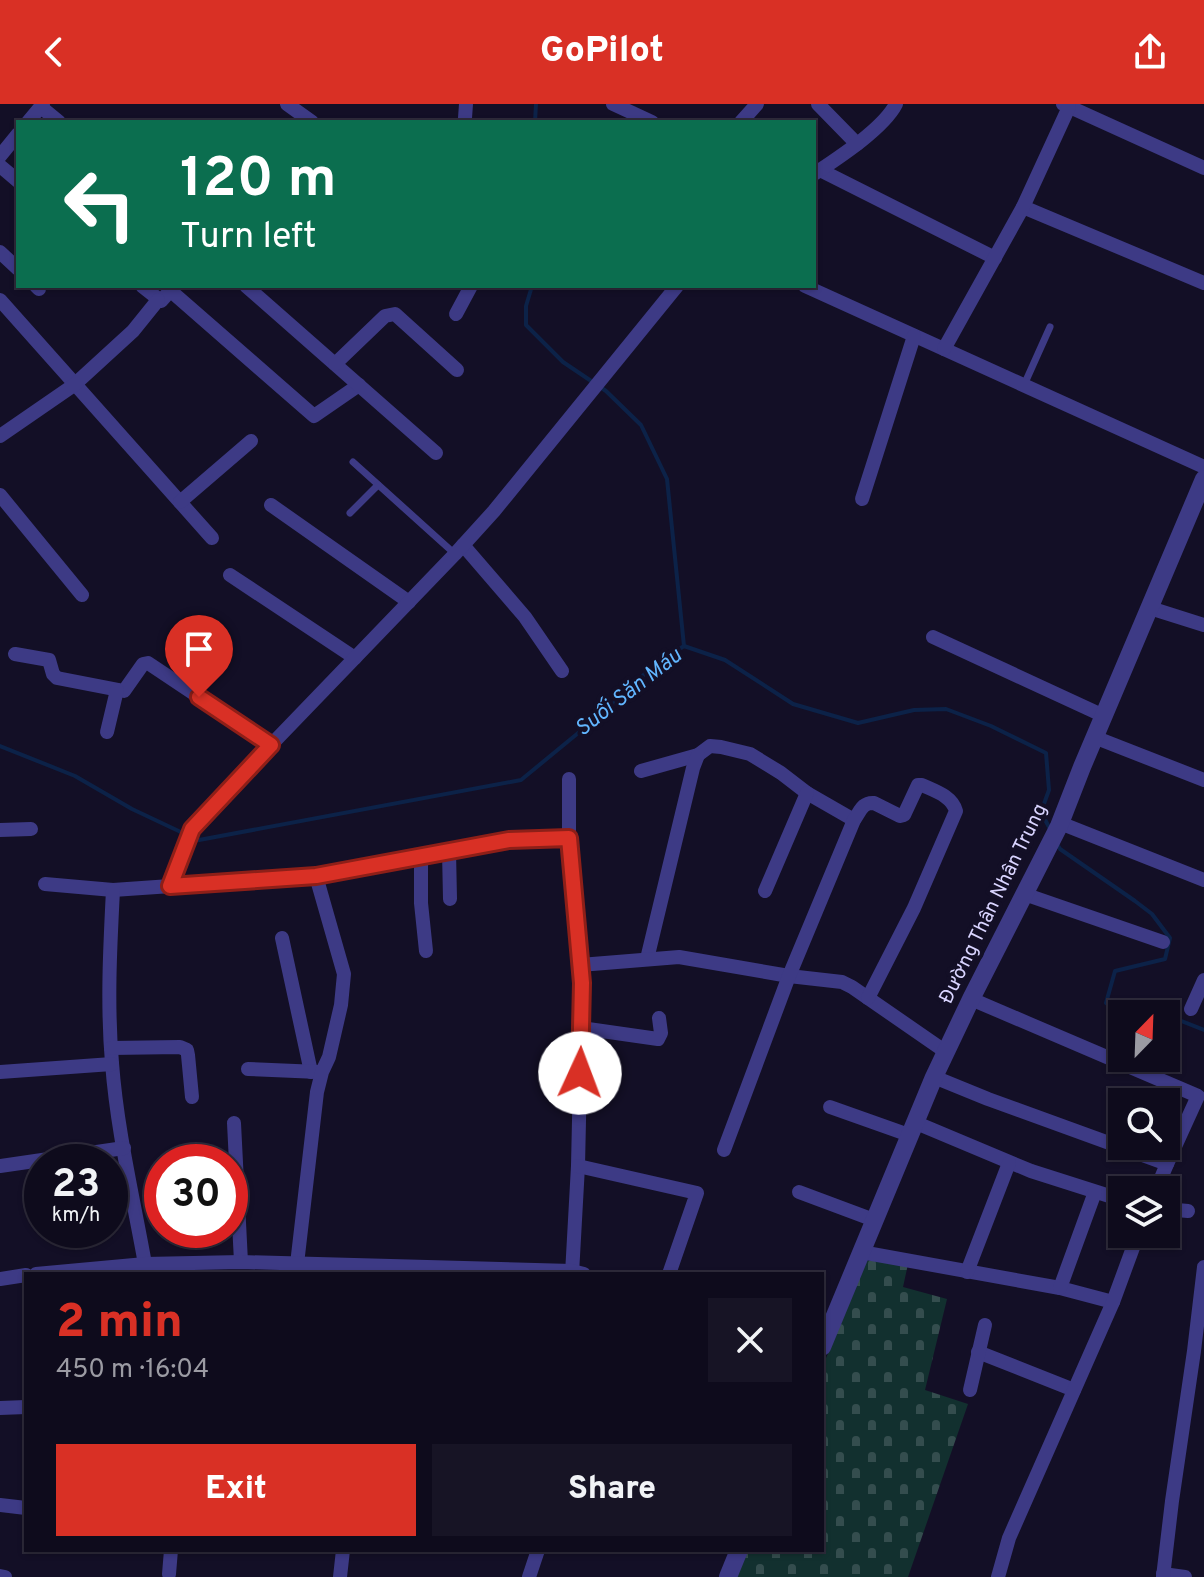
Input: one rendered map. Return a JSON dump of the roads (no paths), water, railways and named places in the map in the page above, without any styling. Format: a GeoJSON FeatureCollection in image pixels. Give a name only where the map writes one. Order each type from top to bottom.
{"type":"FeatureCollection","features":[{"type":"Feature","properties":{"kind":"street"},"geometry":{"type":"LineString","coordinates":[[287,104],[309,120]]}},
{"type":"Feature","properties":{"kind":"street"},"geometry":{"type":"LineString","coordinates":[[613,104],[648,120]]}},
{"type":"Feature","properties":{"kind":"street"},"geometry":{"type":"LineString","coordinates":[[743,120],[757,104]]}},
{"type":"Feature","properties":{"kind":"street"},"geometry":{"type":"LineString","coordinates":[[818,104],[857,144]]}},
{"type":"Feature","properties":{"kind":"street"},"geometry":{"type":"LineString","coordinates":[[896,104],[892,112],[857,144],[817,172],[995,258]]}},
{"type":"Feature","properties":{"kind":"street"},"geometry":{"type":"LineString","coordinates":[[42,105],[57,120]]}},
{"type":"Feature","properties":{"kind":"street"},"geometry":{"type":"LineString","coordinates":[[944,349],[1023,207],[1066,106],[1204,168]]}},
{"type":"Feature","properties":{"kind":"street"},"geometry":{"type":"LineString","coordinates":[[0,156],[16,136]]}},
{"type":"Feature","properties":{"kind":"street"},"geometry":{"type":"LineString","coordinates":[[0,166],[16,179]]}},
{"type":"Feature","properties":{"kind":"street"},"geometry":{"type":"LineString","coordinates":[[1023,207],[1204,283]]}},
{"type":"Feature","properties":{"kind":"street"},"geometry":{"type":"LineString","coordinates":[[0,252],[16,267]]}},
{"type":"Feature","properties":{"kind":"street"},"geometry":{"type":"LineString","coordinates":[[144,288],[158,300]]}},
{"type":"Feature","properties":{"kind":"street"},"geometry":{"type":"LineString","coordinates":[[248,288],[436,453]]}},
{"type":"Feature","properties":{"kind":"street"},"geometry":{"type":"LineString","coordinates":[[456,314],[470,288]]}},
{"type":"Feature","properties":{"kind":"street"},"geometry":{"type":"LineString","coordinates":[[170,886],[189,836],[271,745],[494,511],[675,288]]}},
{"type":"Feature","properties":{"kind":"street"},"geometry":{"type":"LineString","coordinates":[[809,288],[1204,467]]}},
{"type":"Feature","properties":{"kind":"street"},"geometry":{"type":"LineString","coordinates":[[0,436],[74,385],[133,331],[158,300],[163,300],[169,292],[314,416],[359,385]]}},
{"type":"Feature","properties":{"kind":"street"},"geometry":{"type":"LineString","coordinates":[[0,300],[212,538]]}},
{"type":"Feature","properties":{"kind":"street"},"geometry":{"type":"LineString","coordinates":[[335,364],[385,316],[395,314],[457,370]]}},
{"type":"Feature","properties":{"kind":"street"},"geometry":{"type":"LineString","coordinates":[[862,499],[914,336]]}},
{"type":"Feature","properties":{"kind":"street"},"geometry":{"type":"LineString","coordinates":[[180,502],[251,441]]}},
{"type":"Feature","properties":{"kind":"street","name":"Đường Thân Nhân Trung"},"geometry":{"type":"LineString","coordinates":[[824,1342],[911,1129],[971,999],[1060,824],[1094,737],[1203,485]]}},
{"type":"Feature","properties":{"kind":"street"},"geometry":{"type":"LineString","coordinates":[[0,495],[82,595]]}},
{"type":"Feature","properties":{"kind":"street"},"geometry":{"type":"LineString","coordinates":[[271,505],[409,602]]}},
{"type":"Feature","properties":{"kind":"street"},"geometry":{"type":"LineString","coordinates":[[459,550],[525,617],[562,671]]}},
{"type":"Feature","properties":{"kind":"street"},"geometry":{"type":"LineString","coordinates":[[230,575],[355,658]]}},
{"type":"Feature","properties":{"kind":"street"},"geometry":{"type":"LineString","coordinates":[[1150,608],[1204,625]]}},
{"type":"Feature","properties":{"kind":"street"},"geometry":{"type":"LineString","coordinates":[[933,637],[1104,716]]}},
{"type":"Feature","properties":{"kind":"street"},"geometry":{"type":"LineString","coordinates":[[15,654],[49,660],[57,678],[124,691],[140,667],[148,663],[271,745]]}},
{"type":"Feature","properties":{"kind":"street"},"geometry":{"type":"LineString","coordinates":[[107,732],[117,690]]}},
{"type":"Feature","properties":{"kind":"street"},"geometry":{"type":"LineString","coordinates":[[1094,737],[1204,780]]}},
{"type":"Feature","properties":{"kind":"street"},"geometry":{"type":"LineString","coordinates":[[647,959],[693,768],[703,750],[710,746],[750,754],[854,820]]}},
{"type":"Feature","properties":{"kind":"street"},"geometry":{"type":"LineString","coordinates":[[641,771],[698,755]]}},
{"type":"Feature","properties":{"kind":"street"},"geometry":{"type":"LineString","coordinates":[[569,779],[569,838],[580,965],[581,1028],[576,1272]]}},
{"type":"Feature","properties":{"kind":"street"},"geometry":{"type":"LineString","coordinates":[[724,1150],[789,976],[854,820],[864,805],[870,803],[904,815],[918,785],[926,787],[950,799],[956,811],[914,908],[868,998]]}},
{"type":"Feature","properties":{"kind":"street"},"geometry":{"type":"LineString","coordinates":[[765,891],[807,793]]}},
{"type":"Feature","properties":{"kind":"street"},"geometry":{"type":"LineString","coordinates":[[1060,824],[1204,880]]}},
{"type":"Feature","properties":{"kind":"street"},"geometry":{"type":"LineString","coordinates":[[0,830],[31,829]]}},
{"type":"Feature","properties":{"kind":"street"},"geometry":{"type":"LineString","coordinates":[[45,884],[113,890],[316,876],[515,839],[569,838]]}},
{"type":"Feature","properties":{"kind":"street"},"geometry":{"type":"LineString","coordinates":[[449,851],[450,899]]}},
{"type":"Feature","properties":{"kind":"street"},"geometry":{"type":"LineString","coordinates":[[421,856],[421,903],[426,951]]}},
{"type":"Feature","properties":{"kind":"street"},"geometry":{"type":"LineString","coordinates":[[316,876],[344,974],[341,1005],[329,1057],[316,1072]]}},
{"type":"Feature","properties":{"kind":"street"},"geometry":{"type":"LineString","coordinates":[[113,890],[108,983],[112,1064],[123,1144]]}},
{"type":"Feature","properties":{"kind":"street"},"geometry":{"type":"LineString","coordinates":[[1024,894],[1163,942]]}},
{"type":"Feature","properties":{"kind":"street"},"geometry":{"type":"LineString","coordinates":[[282,938],[316,1072],[317,1092],[297,1264]]}},
{"type":"Feature","properties":{"kind":"street"},"geometry":{"type":"LineString","coordinates":[[580,965],[679,957],[842,982],[946,1052]]}},
{"type":"Feature","properties":{"kind":"street"},"geometry":{"type":"LineString","coordinates":[[1191,1009],[1204,980]]}},
{"type":"Feature","properties":{"kind":"street"},"geometry":{"type":"LineString","coordinates":[[971,999],[1198,1096],[1162,1176]]}},
{"type":"Feature","properties":{"kind":"street"},"geometry":{"type":"LineString","coordinates":[[581,1028],[658,1039],[661,1033],[659,1018]]}},
{"type":"Feature","properties":{"kind":"street"},"geometry":{"type":"LineString","coordinates":[[111,1048],[185,1049],[192,1097]]}},
{"type":"Feature","properties":{"kind":"street"},"geometry":{"type":"LineString","coordinates":[[0,1072],[112,1064]]}},
{"type":"Feature","properties":{"kind":"street"},"geometry":{"type":"LineString","coordinates":[[248,1069],[316,1072]]}},
{"type":"Feature","properties":{"kind":"street"},"geometry":{"type":"LineString","coordinates":[[934,1077],[1167,1164]]}},
{"type":"Feature","properties":{"kind":"street"},"geometry":{"type":"LineString","coordinates":[[830,1107],[911,1129],[1108,1196]]}},
{"type":"Feature","properties":{"kind":"street"},"geometry":{"type":"LineString","coordinates":[[234,1123],[241,1262]]}},
{"type":"Feature","properties":{"kind":"street"},"geometry":{"type":"LineString","coordinates":[[0,1166],[24,1163]]}},
{"type":"Feature","properties":{"kind":"street"},"geometry":{"type":"LineString","coordinates":[[967,1272],[1009,1163]]}},
{"type":"Feature","properties":{"kind":"street"},"geometry":{"type":"LineString","coordinates":[[578,1166],[697,1193],[670,1272]]}},
{"type":"Feature","properties":{"kind":"street"},"geometry":{"type":"LineString","coordinates":[[128,1170],[145,1264]]}},
{"type":"Feature","properties":{"kind":"street"},"geometry":{"type":"LineString","coordinates":[[799,1192],[874,1220]]}},
{"type":"Feature","properties":{"kind":"street"},"geometry":{"type":"LineString","coordinates":[[1060,1288],[1095,1192]]}},
{"type":"Feature","properties":{"kind":"street"},"geometry":{"type":"LineString","coordinates":[[1180,1210],[1188,1211]]}},
{"type":"Feature","properties":{"kind":"street"},"geometry":{"type":"LineString","coordinates":[[998,1577],[1009,1538],[1113,1302],[1133,1248]]}},
{"type":"Feature","properties":{"kind":"street"},"geometry":{"type":"LineString","coordinates":[[861,1252],[1060,1288],[1113,1302]]}},
{"type":"Feature","properties":{"kind":"street"},"geometry":{"type":"LineString","coordinates":[[58,1272],[145,1264],[241,1262],[343,1269],[518,1272]]}},
{"type":"Feature","properties":{"kind":"street"},"geometry":{"type":"LineString","coordinates":[[1185,1577],[1163,1576],[1172,1501],[1199,1352],[1204,1267]]}},
{"type":"Feature","properties":{"kind":"street"},"geometry":{"type":"LineString","coordinates":[[0,1279],[24,1275]]}},
{"type":"Feature","properties":{"kind":"street"},"geometry":{"type":"LineString","coordinates":[[970,1390],[985,1325]]}},
{"type":"Feature","properties":{"kind":"street"},"geometry":{"type":"LineString","coordinates":[[978,1352],[1074,1390]]}},
{"type":"Feature","properties":{"kind":"street"},"geometry":{"type":"LineString","coordinates":[[0,1408],[24,1407]]}},
{"type":"Feature","properties":{"kind":"street"},"geometry":{"type":"LineString","coordinates":[[0,1505],[24,1508]]}},
{"type":"Feature","properties":{"kind":"street"},"geometry":{"type":"LineString","coordinates":[[169,1574],[171,1552]]}},
{"type":"Feature","properties":{"kind":"street"},"geometry":{"type":"LineString","coordinates":[[340,1577],[343,1552]]}},
{"type":"Feature","properties":{"kind":"street"},"geometry":{"type":"LineString","coordinates":[[529,1577],[537,1552]]}},
{"type":"Feature","properties":{"kind":"street"},"geometry":{"type":"LineString","coordinates":[[728,1577],[738,1552]]}},
{"type":"Feature","properties":{"kind":"lane"},"geometry":{"type":"LineString","coordinates":[[1024,385],[1050,327]]}},
{"type":"Feature","properties":{"kind":"lane"},"geometry":{"type":"LineString","coordinates":[[353,462],[459,550]]}},
{"type":"Feature","properties":{"kind":"lane"},"geometry":{"type":"LineString","coordinates":[[350,513],[378,485]]}},
{"type":"Feature","properties":{"kind":"waterway"},"geometry":{"type":"LineString","coordinates":[[535,120],[536,104]]}},
{"type":"Feature","properties":{"kind":"waterway"},"geometry":{"type":"LineString","coordinates":[[531,288],[526,306],[526,325],[563,362],[606,391],[641,425],[667,479],[684,646]]}},
{"type":"Feature","properties":{"kind":"waterway","name":"Suối Săn Máu"},"geometry":{"type":"LineString","coordinates":[[193,837],[199,840],[521,780],[611,706],[652,667],[684,646],[725,660],[793,704],[858,723],[914,710],[946,709],[991,726],[1046,753],[1049,790],[1041,812],[1050,829]]}},
{"type":"Feature","properties":{"kind":"waterway","name":"Suối Săn Máu"},"geometry":{"type":"LineString","coordinates":[[0,746],[75,776],[132,809],[185,834]]}},
{"type":"Feature","properties":{"kind":"waterway","name":"Suối Săn Máu"},"geometry":{"type":"LineString","coordinates":[[1057,844],[1152,914],[1170,938],[1165,959],[1115,971],[1108,1004]]}},
{"type":"Feature","properties":{"kind":"waterway","name":"Suối Săn Máu"},"geometry":{"type":"LineString","coordinates":[[1180,1021],[1204,1030]]}}]}
